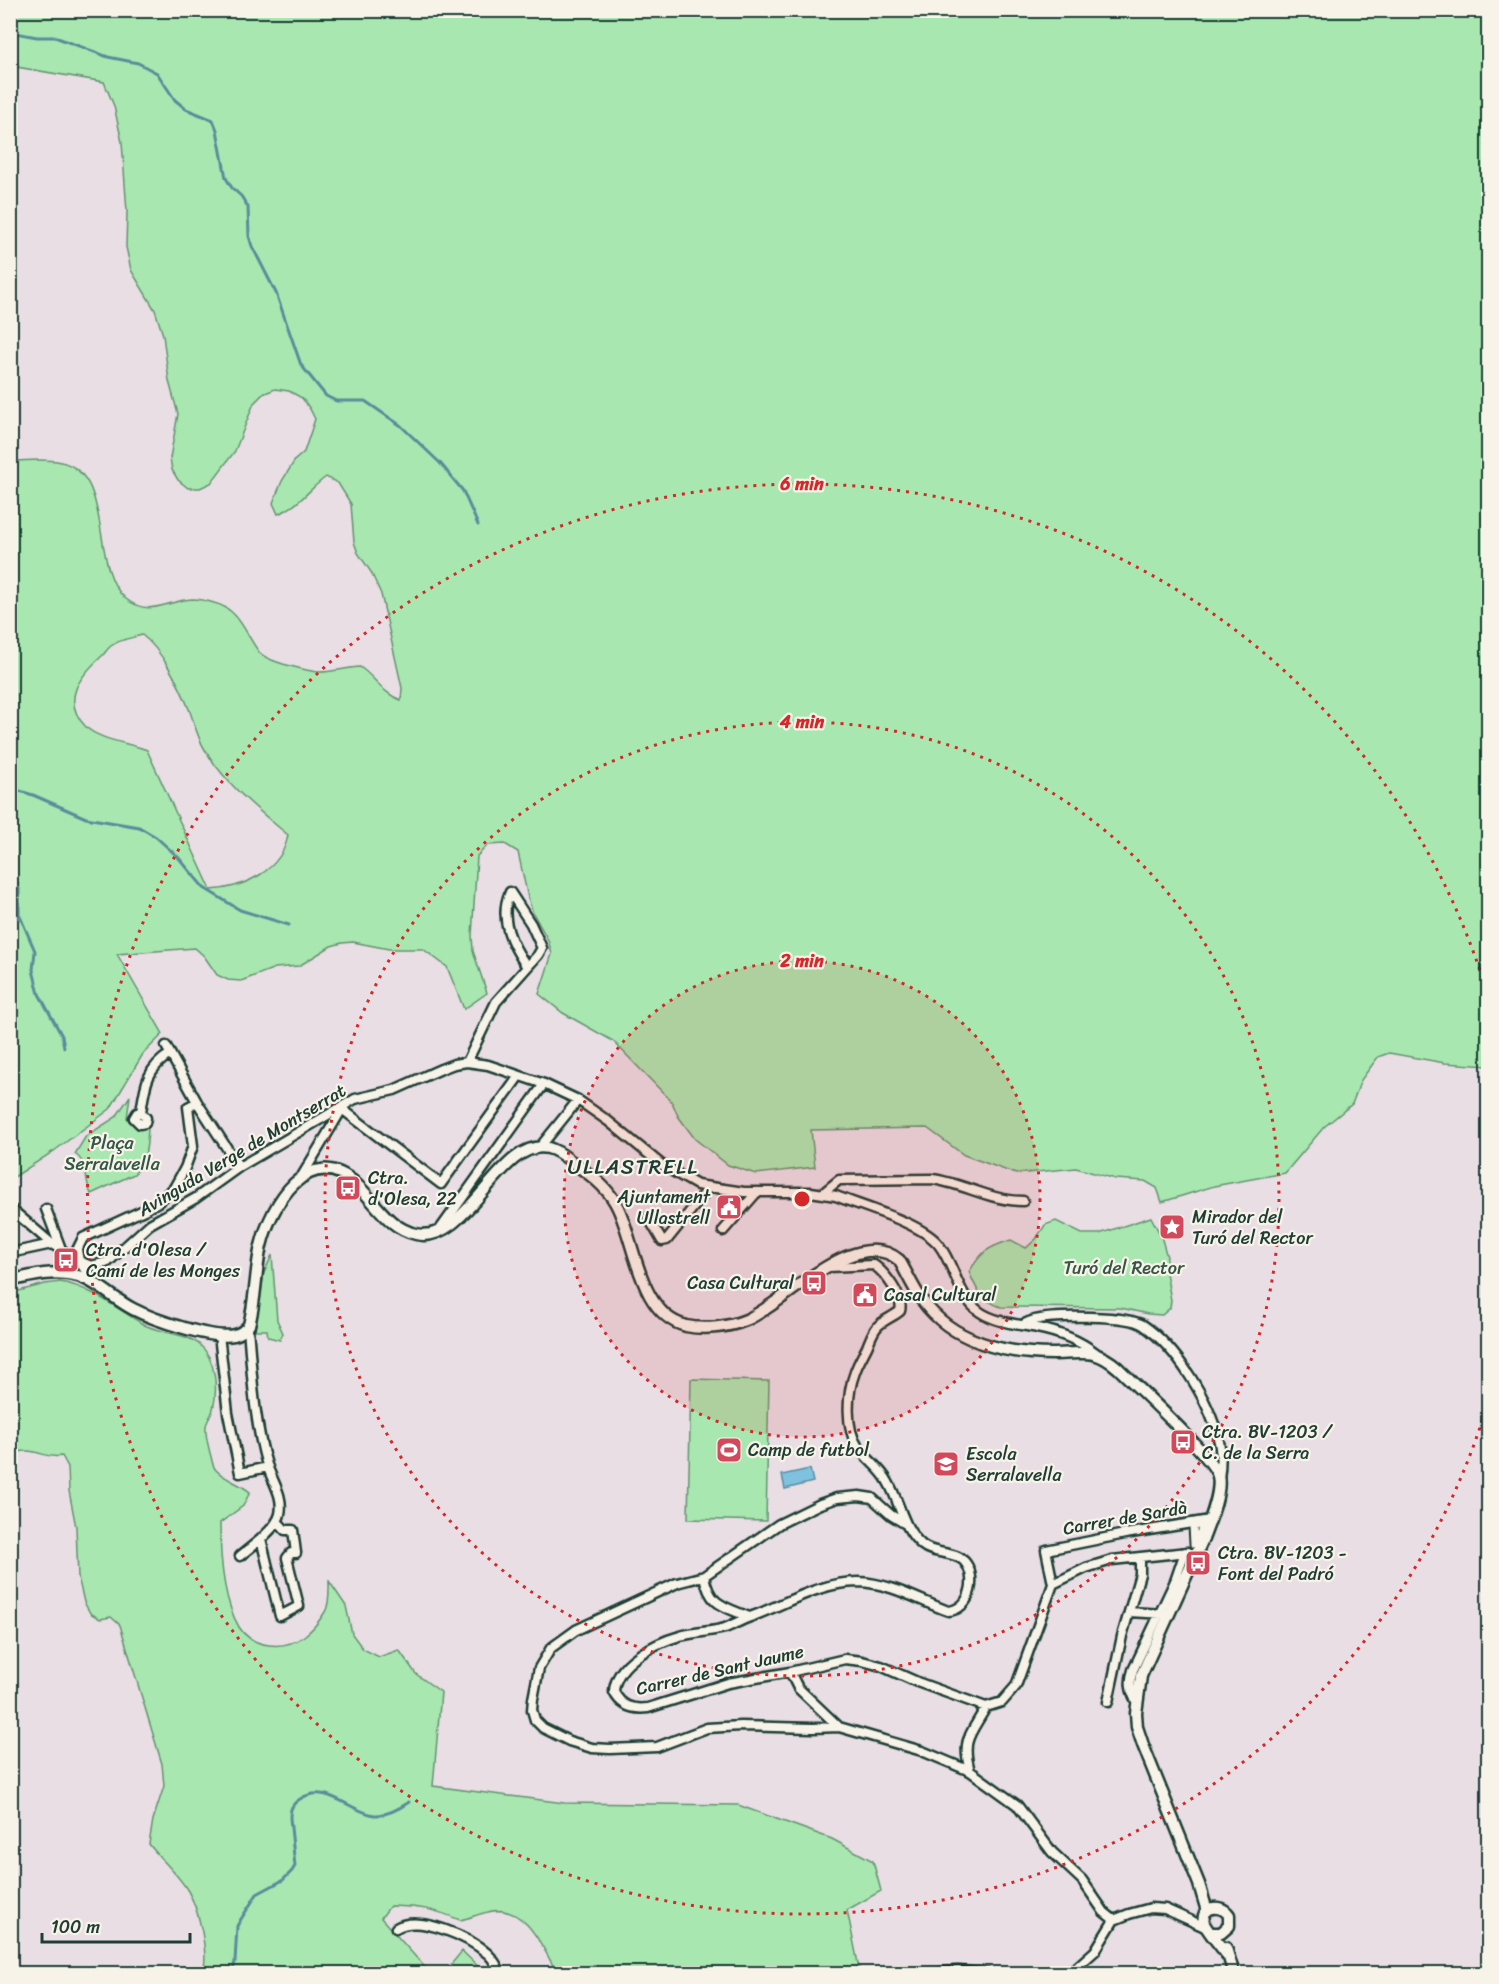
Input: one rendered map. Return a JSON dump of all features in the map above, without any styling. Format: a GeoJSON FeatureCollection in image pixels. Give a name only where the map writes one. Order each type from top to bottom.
{"type":"FeatureCollection","features":[{"type":"Feature","properties":{"kind":"street"},"geometry":{"type":"LineString","coordinates":[[527,967],[516,952],[508,934],[506,911],[510,892],[531,924],[542,948],[527,967],[496,1002],[467,1062],[488,1065],[544,1084],[578,1100],[662,1165],[697,1185],[757,1192],[823,1193],[886,1215],[923,1231],[940,1246],[963,1293],[980,1312],[993,1318],[1041,1328],[1079,1342],[1118,1368],[1211,1461],[1219,1479]]}},
{"type":"Feature","properties":{"kind":"street"},"geometry":{"type":"LineString","coordinates":[[141,1112],[144,1092],[151,1071],[168,1050],[197,1102],[239,1167]]}},
{"type":"Feature","properties":{"kind":"street","name":"Avinguda Verge de Montserrat"},"geometry":{"type":"LineString","coordinates":[[79,1261],[91,1266],[108,1262],[150,1224],[196,1198],[239,1167],[360,1097],[394,1090],[454,1064],[467,1062]]}},
{"type":"Feature","properties":{"kind":"street"},"geometry":{"type":"LineString","coordinates":[[240,1556],[261,1539],[277,1521],[281,1512],[279,1497],[268,1467],[258,1423],[248,1328],[264,1238],[284,1196],[302,1176],[342,1109],[441,1184],[519,1076]]}},
{"type":"Feature","properties":{"kind":"street"},"geometry":{"type":"LineString","coordinates":[[440,1230],[544,1084]]}},
{"type":"Feature","properties":{"kind":"street"},"geometry":{"type":"LineString","coordinates":[[302,1176],[321,1169],[342,1173],[357,1184],[381,1213],[405,1231],[423,1235],[440,1230],[465,1213],[483,1190],[516,1158],[540,1147],[578,1100]]}},
{"type":"Feature","properties":{"kind":"street"},"geometry":{"type":"LineString","coordinates":[[94,1285],[79,1261],[77,1250],[83,1239],[146,1209],[174,1188],[193,1146],[188,1107],[197,1102]]}},
{"type":"Feature","properties":{"kind":"street"},"geometry":{"type":"LineString","coordinates":[[540,1147],[555,1150],[591,1175],[610,1196],[622,1218],[647,1289],[664,1315],[677,1323],[701,1328],[744,1321],[777,1303],[828,1267],[858,1252],[868,1250],[886,1252],[899,1260],[922,1301],[950,1327],[968,1338],[1000,1349],[1030,1353],[1096,1353]]}},
{"type":"Feature","properties":{"kind":"street"},"geometry":{"type":"LineString","coordinates":[[823,1193],[839,1180],[932,1179],[996,1198],[1023,1201]]}},
{"type":"Feature","properties":{"kind":"street"},"geometry":{"type":"LineString","coordinates":[[648,1217],[658,1236],[662,1241],[666,1240],[709,1188]]}},
{"type":"Feature","properties":{"kind":"street"},"geometry":{"type":"LineString","coordinates":[[723,1231],[757,1192]]}},
{"type":"Feature","properties":{"kind":"street"},"geometry":{"type":"LineString","coordinates":[[10,1208],[52,1244],[79,1261]]}},
{"type":"Feature","properties":{"kind":"street"},"geometry":{"type":"LineString","coordinates":[[46,1209],[61,1249]]}},
{"type":"Feature","properties":{"kind":"street"},"geometry":{"type":"LineString","coordinates":[[10,1253],[52,1244]]}},
{"type":"Feature","properties":{"kind":"street"},"geometry":{"type":"LineString","coordinates":[[828,1267],[874,1265],[899,1298],[902,1306],[900,1311],[879,1325],[855,1371],[850,1398],[850,1418],[852,1433],[858,1447],[887,1480],[904,1523]]}},
{"type":"Feature","properties":{"kind":"street"},"geometry":{"type":"LineString","coordinates":[[10,1281],[57,1273],[78,1276],[150,1317],[219,1335],[234,1335],[248,1328]]}},
{"type":"Feature","properties":{"kind":"street"},"geometry":{"type":"LineString","coordinates":[[1022,1325],[1034,1320],[1062,1317],[1113,1318],[1132,1320],[1143,1325],[1172,1351],[1210,1412],[1219,1439],[1221,1463],[1210,1520],[1198,1551],[1164,1614]]}},
{"type":"Feature","properties":{"kind":"street"},"geometry":{"type":"LineString","coordinates":[[219,1335],[226,1404],[240,1473],[268,1467]]}},
{"type":"Feature","properties":{"kind":"street"},"geometry":{"type":"LineString","coordinates":[[904,1523],[872,1498],[859,1496],[837,1498],[779,1524],[704,1576],[677,1583],[576,1630],[551,1648],[539,1668],[534,1687],[532,1710],[538,1724],[552,1734],[592,1748],[628,1750],[657,1747],[701,1730],[719,1726],[813,1728],[839,1726],[922,1751],[970,1772],[1017,1806],[1052,1852],[1082,1880],[1104,1912],[1114,1920]]}},
{"type":"Feature","properties":{"kind":"street","name":"Carrer de Sardà"},"geometry":{"type":"LineString","coordinates":[[1053,1584],[1046,1550],[1210,1520]]}},
{"type":"Feature","properties":{"kind":"street"},"geometry":{"type":"LineString","coordinates":[[261,1539],[280,1616],[299,1606],[287,1558],[291,1553],[296,1553],[293,1530],[285,1530],[277,1521]]}},
{"type":"Feature","properties":{"kind":"street","name":"Carrer de Sant Jaume"},"geometry":{"type":"LineString","coordinates":[[904,1523],[924,1547],[962,1559],[967,1564],[969,1597],[966,1603],[955,1611],[948,1611],[890,1587],[856,1582],[824,1588],[725,1628],[678,1636],[649,1650],[619,1674],[614,1685],[616,1696],[624,1705],[631,1708],[648,1708],[728,1683],[845,1659],[881,1666],[917,1682],[986,1707]]}},
{"type":"Feature","properties":{"kind":"street"},"geometry":{"type":"LineString","coordinates":[[970,1772],[966,1746],[973,1727],[986,1707],[1002,1702],[1016,1686],[1053,1584],[1086,1568],[1112,1560],[1198,1551]]}},
{"type":"Feature","properties":{"kind":"street"},"geometry":{"type":"LineString","coordinates":[[1185,1552],[1139,1683],[1137,1727],[1199,1884],[1208,1930],[1227,1954]]}},
{"type":"Feature","properties":{"kind":"street"},"geometry":{"type":"LineString","coordinates":[[1107,1702],[1140,1574],[1140,1557]]}},
{"type":"Feature","properties":{"kind":"street"},"geometry":{"type":"LineString","coordinates":[[704,1576],[711,1598],[749,1617]]}},
{"type":"Feature","properties":{"kind":"street"},"geometry":{"type":"LineString","coordinates":[[1129,1612],[1164,1614]]}},
{"type":"Feature","properties":{"kind":"street"},"geometry":{"type":"LineString","coordinates":[[790,1672],[798,1688],[839,1726]]}},
{"type":"Feature","properties":{"kind":"street"},"geometry":{"type":"LineString","coordinates":[[1066,1974],[1095,1951],[1114,1920],[1151,1908],[1165,1909],[1219,1934],[1225,1931],[1229,1926],[1230,1917],[1227,1911],[1219,1907],[1199,1884]]}},
{"type":"Feature","properties":{"kind":"street"},"geometry":{"type":"LineString","coordinates":[[1183,1917],[1199,1917],[1219,1907]]}},
{"type":"Feature","properties":{"kind":"street"},"geometry":{"type":"LineString","coordinates":[[396,1928],[404,1924],[419,1923],[463,1937],[489,1955],[501,1974]]}},
{"type":"Feature","properties":{"kind":"street"},"geometry":{"type":"LineString","coordinates":[[1225,1931],[1227,1954],[1234,1974]]}},
{"type":"Feature","properties":{"kind":"street"},"geometry":{"type":"LineString","coordinates":[[918,1974],[933,1971],[967,1971],[988,1974]]}},
{"type":"Feature","properties":{"kind":"green space"},"geometry":{"type":"Polygon","coordinates":[[[11,10],[1488,11],[1488,1066],[1445,1063],[1389,1053],[1378,1057],[1361,1080],[1352,1104],[1324,1127],[1285,1173],[1214,1186],[1162,1202],[1157,1188],[1145,1181],[1115,1179],[1076,1168],[1016,1174],[964,1155],[927,1128],[811,1130],[815,1167],[756,1174],[728,1165],[695,1139],[678,1116],[672,1102],[613,1041],[563,1013],[539,994],[552,954],[548,940],[533,913],[528,898],[518,852],[505,844],[488,845],[477,856],[472,936],[473,951],[487,993],[464,1009],[447,967],[423,949],[389,949],[353,942],[342,943],[331,946],[299,966],[275,968],[241,981],[228,980],[217,975],[204,956],[195,948],[117,954],[163,1034],[143,1054],[110,1109],[54,1151],[11,1179],[11,461],[55,461],[78,470],[89,484],[96,503],[108,567],[115,585],[126,599],[151,608],[192,599],[212,602],[223,606],[236,616],[259,652],[270,660],[319,672],[360,667],[384,690],[401,700],[402,688],[381,594],[371,572],[358,553],[354,542],[351,504],[338,483],[326,477],[298,502],[278,514],[273,503],[282,481],[295,460],[304,452],[315,419],[302,398],[289,391],[275,389],[263,394],[254,403],[235,451],[211,483],[200,488],[188,488],[178,480],[172,470],[170,458],[178,414],[169,381],[163,335],[155,310],[131,270],[126,247],[127,212],[122,142],[114,106],[104,82],[11,66],[11,10]],[[142,635],[118,642],[110,647],[80,680],[74,698],[74,707],[78,717],[92,731],[147,750],[211,890],[236,886],[269,868],[284,848],[288,835],[242,795],[212,761],[197,734],[189,709],[175,679],[157,650],[142,635]]]}},
{"type":"Feature","properties":{"kind":"green space","name":"Plaça Serralavella"},"geometry":{"type":"Polygon","coordinates":[[[130,1096],[127,1118],[137,1126],[148,1128],[144,1159],[134,1174],[91,1194],[82,1162],[75,1154],[86,1136],[116,1117],[130,1096]]]}},
{"type":"Feature","properties":{"kind":"green space","name":"Turó del Rector"},"geometry":{"type":"Polygon","coordinates":[[[1151,1217],[1161,1236],[1167,1257],[1165,1267],[1171,1300],[1170,1308],[1162,1315],[1121,1308],[1001,1307],[980,1294],[969,1272],[981,1255],[996,1245],[1011,1240],[1026,1248],[1036,1239],[1045,1225],[1056,1221],[1082,1234],[1099,1234],[1151,1217]]]}},
{"type":"Feature","properties":{"kind":"green space"},"geometry":{"type":"Polygon","coordinates":[[[272,1255],[277,1320],[283,1333],[280,1340],[268,1337],[267,1330],[255,1330],[264,1273],[272,1255]]]}},
{"type":"Feature","properties":{"kind":"green space"},"geometry":{"type":"Polygon","coordinates":[[[60,1282],[71,1284],[102,1298],[148,1327],[194,1341],[200,1345],[209,1358],[214,1375],[215,1401],[206,1429],[213,1464],[219,1473],[250,1492],[243,1506],[220,1523],[222,1562],[229,1604],[239,1627],[245,1634],[260,1643],[269,1645],[287,1644],[304,1636],[327,1609],[329,1581],[346,1606],[352,1634],[363,1649],[379,1657],[399,1650],[416,1674],[441,1692],[433,1786],[564,1803],[738,1805],[832,1839],[873,1861],[881,1891],[847,1910],[860,1973],[557,1973],[531,1929],[512,1914],[501,1911],[488,1912],[460,1920],[426,1909],[390,1906],[381,1918],[430,1973],[203,1973],[204,1943],[192,1899],[179,1879],[149,1844],[153,1820],[164,1786],[162,1764],[120,1625],[111,1617],[100,1619],[90,1613],[84,1602],[78,1577],[76,1527],[69,1491],[68,1467],[62,1456],[31,1451],[11,1452],[11,1293],[60,1282]]]}},
{"type":"Feature","properties":{"kind":"green space","name":"Camp de futbol"},"geometry":{"type":"Polygon","coordinates":[[[691,1379],[769,1381],[766,1521],[688,1519],[691,1379]]]}},
{"type":"Feature","properties":{"kind":"green space"},"geometry":{"type":"Polygon","coordinates":[[[11,1591],[17,1638],[16,1686],[11,1687],[11,1591]]]}},
{"type":"Feature","properties":{"kind":"green space"},"geometry":{"type":"Polygon","coordinates":[[[462,1951],[485,1973],[444,1973],[462,1951]]]}},
{"type":"Feature","properties":{"kind":"water"},"geometry":{"type":"Polygon","coordinates":[[[810,1469],[813,1482],[785,1489],[782,1475],[810,1469]]]}},
{"type":"Feature","properties":{"kind":"waterway"},"geometry":{"type":"LineString","coordinates":[[10,32],[37,37],[55,37],[108,57],[138,63],[157,73],[175,100],[186,109],[213,120],[226,178],[248,207],[249,236],[252,246],[276,293],[301,365],[326,396],[336,401],[365,401],[400,425],[440,463],[463,491],[478,525]]}},
{"type":"Feature","properties":{"kind":"waterway"},"geometry":{"type":"LineString","coordinates":[[10,788],[33,795],[86,818],[139,827],[156,837],[178,857],[204,888],[240,910],[289,925]]}},
{"type":"Feature","properties":{"kind":"waterway"},"geometry":{"type":"LineString","coordinates":[[10,859],[19,889],[19,914],[35,951],[33,970],[39,994],[62,1036],[64,1047]]}},
{"type":"Feature","properties":{"kind":"waterway"},"geometry":{"type":"LineString","coordinates":[[232,1974],[237,1926],[241,1919],[257,1894],[283,1880],[295,1866],[290,1818],[291,1809],[295,1803],[310,1795],[319,1794],[379,1815],[393,1812],[409,1802]]}},
{"type":"Feature","properties":{"kind":"place","name":"Ctra. d'Olesa, 22"},"geometry":{"type":"Point","coordinates":[348,1188]}},
{"type":"Feature","properties":{"kind":"place","name":"Ajuntament Ullastrell"},"geometry":{"type":"Point","coordinates":[729,1207]}},
{"type":"Feature","properties":{"kind":"place","name":"Mirador del Turó del Rector"},"geometry":{"type":"Point","coordinates":[1172,1227]}},
{"type":"Feature","properties":{"kind":"place","name":"Ctra. d'Olesa / Camí de les Monges"},"geometry":{"type":"Point","coordinates":[66,1260]}},
{"type":"Feature","properties":{"kind":"place","name":"Casa Cultural"},"geometry":{"type":"Point","coordinates":[814,1283]}},
{"type":"Feature","properties":{"kind":"place","name":"Casal Cultural"},"geometry":{"type":"Point","coordinates":[865,1295]}},
{"type":"Feature","properties":{"kind":"place","name":"Ctra. BV-1203 / C. de la Serra"},"geometry":{"type":"Point","coordinates":[1183,1442]}},
{"type":"Feature","properties":{"kind":"place","name":"Camp de futbol"},"geometry":{"type":"Point","coordinates":[729,1450]}},
{"type":"Feature","properties":{"kind":"place","name":"Escola Serralavella"},"geometry":{"type":"Point","coordinates":[946,1464]}},
{"type":"Feature","properties":{"kind":"place","name":"Ctra. BV-1203 - Font del Padró"},"geometry":{"type":"Point","coordinates":[1198,1563]}},
{"type":"Feature","properties":{"kind":"district","name":"ULLASTRELL"},"geometry":{"type":"Point","coordinates":[633,1167]}}]}
